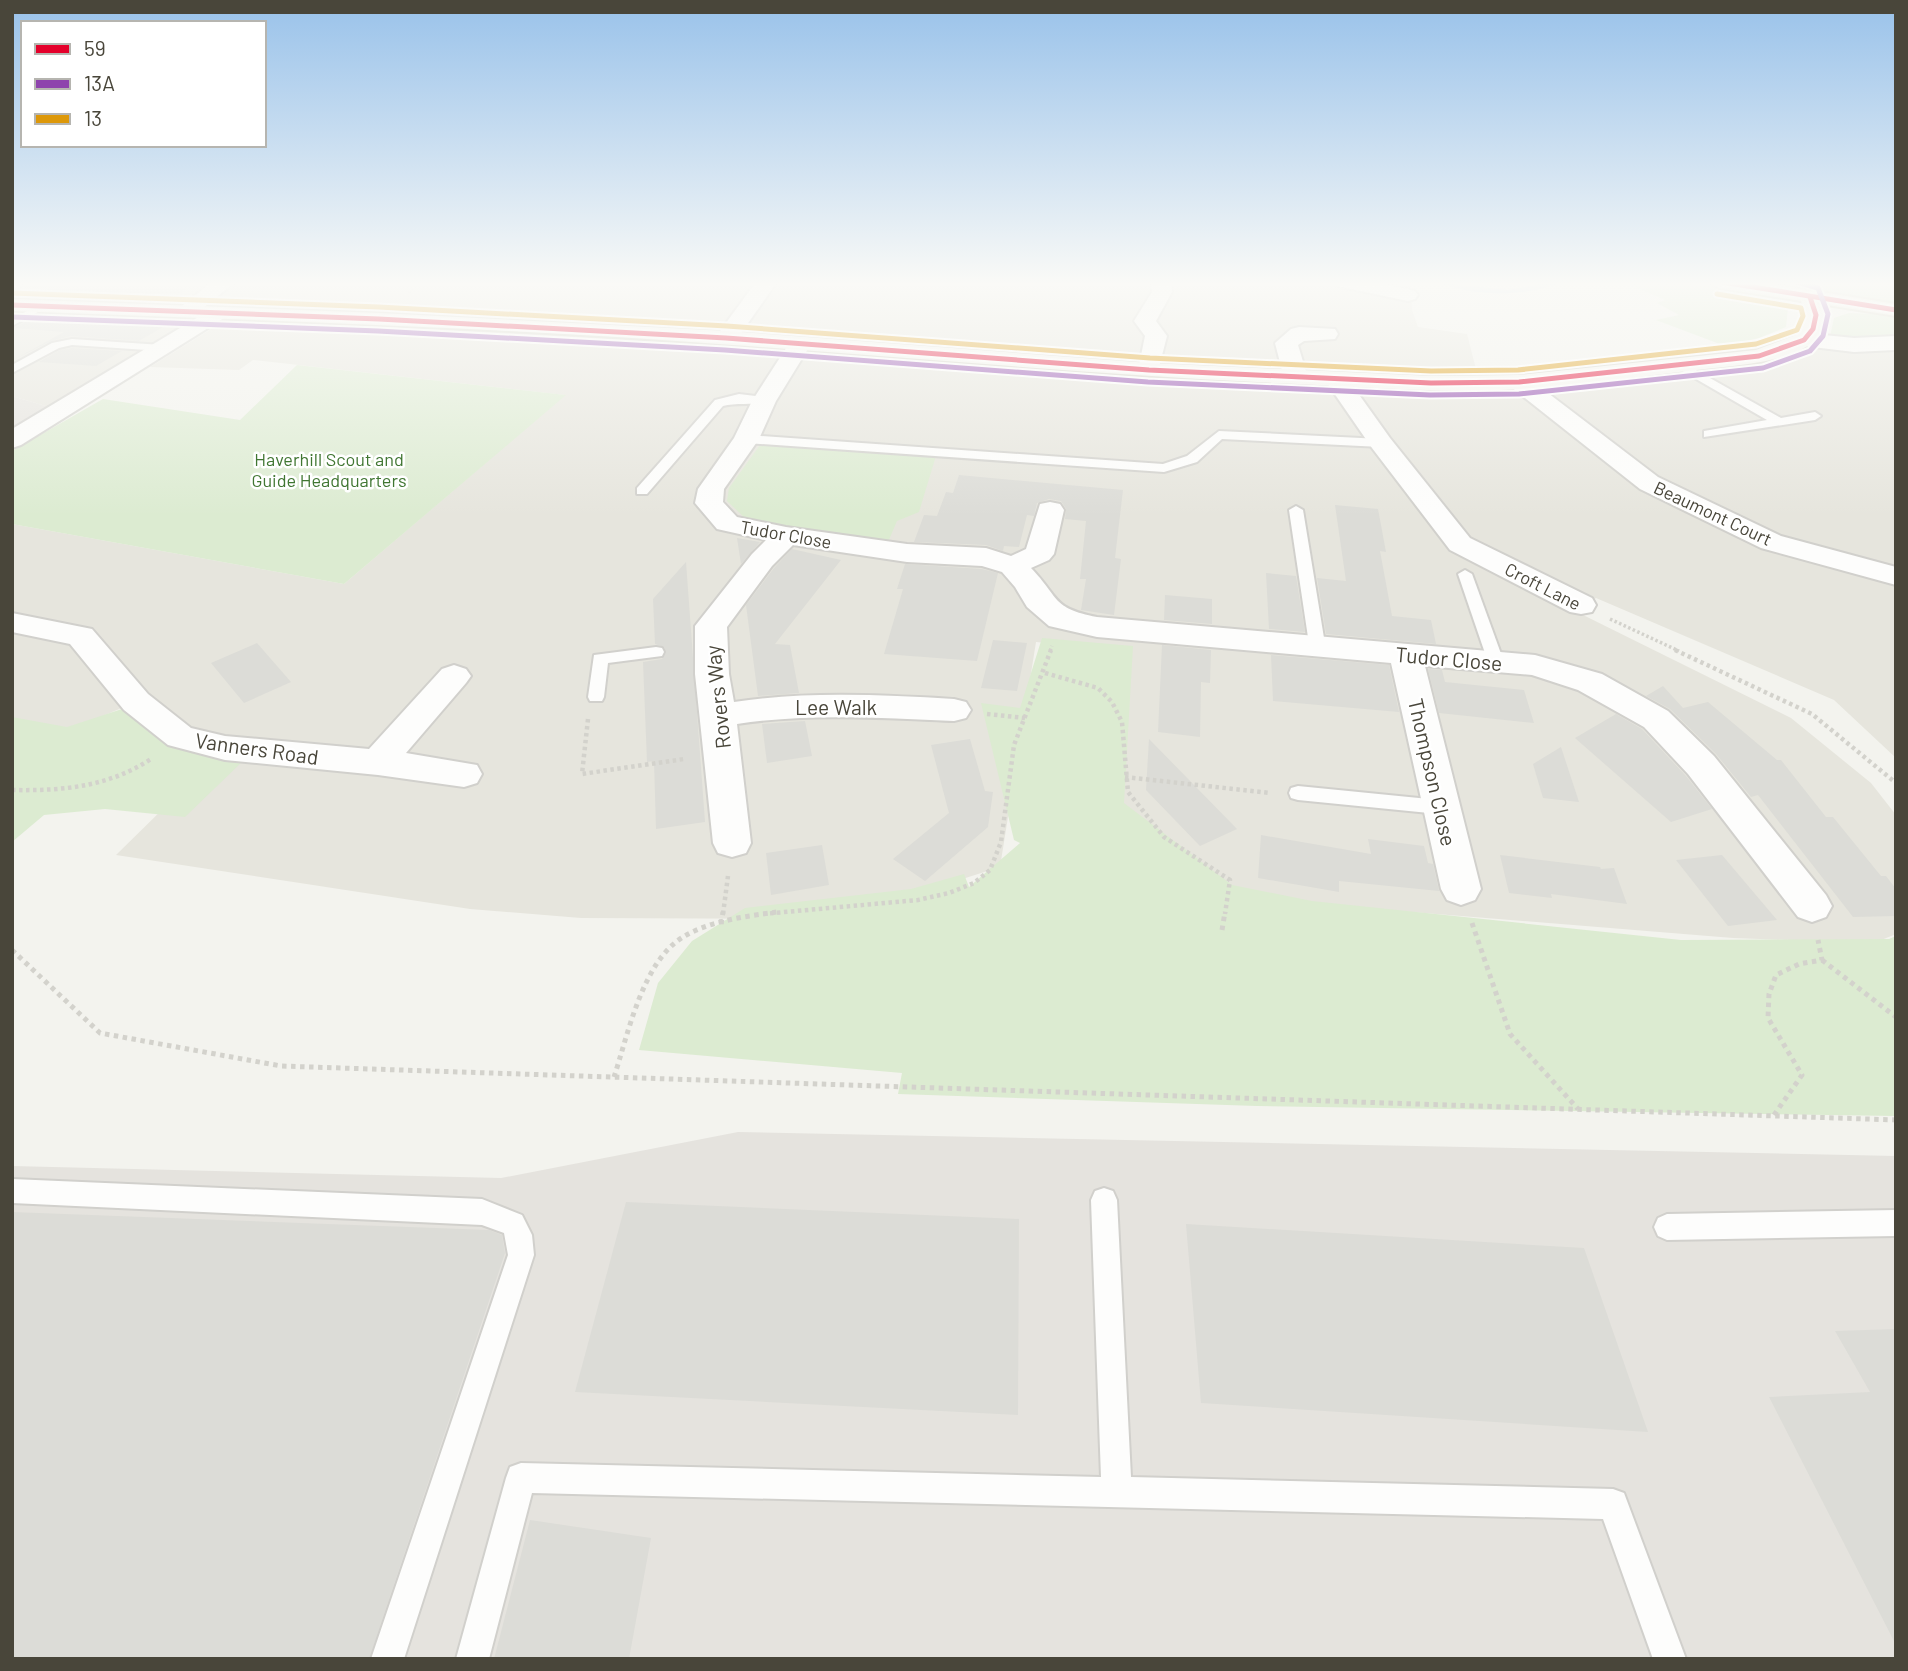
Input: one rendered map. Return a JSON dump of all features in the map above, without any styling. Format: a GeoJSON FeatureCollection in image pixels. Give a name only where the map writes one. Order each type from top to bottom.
{"type":"FeatureCollection","features":[{"type":"Feature","properties":{"kind":"street"},"geometry":{"type":"LineString","coordinates":[[12,440],[142,360]]}},
{"type":"Feature","properties":{"kind":"street","name":"Tudor Close"},"geometry":{"type":"LineString","coordinates":[[790,360],[764,401],[746,439],[711,489],[709,503],[727,523],[786,536],[906,553],[986,557],[1012,566]]}},
{"type":"Feature","properties":{"kind":"street"},"geometry":{"type":"LineString","coordinates":[[1015,360],[1336,380],[1520,382],[1728,360]]}},
{"type":"Feature","properties":{"kind":"street"},"geometry":{"type":"LineString","coordinates":[[1149,370],[1151,360]]}},
{"type":"Feature","properties":{"kind":"street"},"geometry":{"type":"LineString","coordinates":[[1291,360],[1297,378]]}},
{"type":"Feature","properties":{"kind":"street","name":"Croft Lane"},"geometry":{"type":"LineString","coordinates":[[1336,380],[1381,443],[1460,544],[1581,605]]}},
{"type":"Feature","properties":{"kind":"street","name":"Beaumont Court"},"geometry":{"type":"LineString","coordinates":[[1520,382],[1649,483],[1771,542],[1896,576]]}},
{"type":"Feature","properties":{"kind":"street"},"geometry":{"type":"LineString","coordinates":[[1050,510],[1039,554],[1012,566],[1028,583],[1038,601],[1060,619]]}},
{"type":"Feature","properties":{"kind":"street","name":"Rovers Way"},"geometry":{"type":"LineString","coordinates":[[732,844],[719,716],[712,674],[703,647],[711,626],[762,560],[786,536]]}},
{"type":"Feature","properties":{"kind":"street","name":"Tudor Close"},"geometry":{"type":"LineString","coordinates":[[1060,619],[1097,627],[1535,665],[1590,682],[1656,719],[1701,765],[1812,906]]}},
{"type":"Feature","properties":{"kind":"street","name":"Vanners Road"},"geometry":{"type":"LineString","coordinates":[[12,622],[81,636],[136,702],[180,737],[225,748],[378,762],[464,774]]}},
{"type":"Feature","properties":{"kind":"street","name":"Thompson Close"},"geometry":{"type":"LineString","coordinates":[[1406,655],[1439,807],[1461,889]]}},
{"type":"Feature","properties":{"kind":"street"},"geometry":{"type":"LineString","coordinates":[[378,762],[454,676]]}},
{"type":"Feature","properties":{"kind":"street","name":"Lee Walk"},"geometry":{"type":"LineString","coordinates":[[719,716],[775,707],[830,704],[954,710]]}},
{"type":"Feature","properties":{"kind":"lane"},"geometry":{"type":"LineString","coordinates":[[12,370],[30,360]]}},
{"type":"Feature","properties":{"kind":"lane"},"geometry":{"type":"LineString","coordinates":[[1681,366],[1779,422]]}},
{"type":"Feature","properties":{"kind":"lane"},"geometry":{"type":"LineString","coordinates":[[642,491],[719,402],[739,398],[764,401]]}},
{"type":"Feature","properties":{"kind":"lane"},"geometry":{"type":"LineString","coordinates":[[1708,434],[1815,416]]}},
{"type":"Feature","properties":{"kind":"lane"},"geometry":{"type":"LineString","coordinates":[[746,439],[1164,468],[1192,459],[1219,435],[1381,443]]}},
{"type":"Feature","properties":{"kind":"lane"},"geometry":{"type":"LineString","coordinates":[[1296,509],[1317,644]]}},
{"type":"Feature","properties":{"kind":"lane"},"geometry":{"type":"LineString","coordinates":[[1465,573],[1496,662]]}},
{"type":"Feature","properties":{"kind":"lane"},"geometry":{"type":"LineString","coordinates":[[596,697],[600,659],[656,652]]}},
{"type":"Feature","properties":{"kind":"lane"},"geometry":{"type":"LineString","coordinates":[[1298,793],[1439,807]]}},
{"type":"Feature","properties":{"kind":"lane"},"geometry":{"type":"LineString","coordinates":[[12,1191],[482,1212],[510,1219],[520,1231],[521,1255],[387,1659]]}},
{"type":"Feature","properties":{"kind":"lane"},"geometry":{"type":"LineString","coordinates":[[1104,1200],[1117,1493]]}},
{"type":"Feature","properties":{"kind":"lane"},"geometry":{"type":"LineString","coordinates":[[1667,1227],[1896,1223]]}},
{"type":"Feature","properties":{"kind":"lane"},"geometry":{"type":"LineString","coordinates":[[472,1659],[522,1478],[1613,1504],[1670,1659]]}},
{"type":"Feature","properties":{"kind":"path","name":"Croft Lane"},"geometry":{"type":"LineString","coordinates":[[1581,605],[1812,714],[1896,783]]}},
{"type":"Feature","properties":{"kind":"path"},"geometry":{"type":"LineString","coordinates":[[614,1077],[651,975],[680,938],[721,923],[760,914],[936,897],[972,885],[990,870],[1000,843],[1008,805],[1013,747],[1045,673],[1060,619]]}},
{"type":"Feature","properties":{"kind":"path"},"geometry":{"type":"LineString","coordinates":[[1045,673],[1098,688],[1112,702],[1122,722],[1128,792],[1164,837],[1230,880],[1222,930]]}},
{"type":"Feature","properties":{"kind":"path"},"geometry":{"type":"LineString","coordinates":[[596,697],[590,702],[582,774],[723,753]]}},
{"type":"Feature","properties":{"kind":"path"},"geometry":{"type":"LineString","coordinates":[[12,790],[93,787],[140,767],[180,737]]}},
{"type":"Feature","properties":{"kind":"path"},"geometry":{"type":"LineString","coordinates":[[1125,776],[1289,795],[1298,793]]}},
{"type":"Feature","properties":{"kind":"path"},"geometry":{"type":"LineString","coordinates":[[721,923],[732,844]]}},
{"type":"Feature","properties":{"kind":"path"},"geometry":{"type":"LineString","coordinates":[[1461,889],[1510,1034],[1577,1109]]}},
{"type":"Feature","properties":{"kind":"path"},"geometry":{"type":"LineString","coordinates":[[1812,906],[1822,960],[1896,1017]]}},
{"type":"Feature","properties":{"kind":"path"},"geometry":{"type":"LineString","coordinates":[[12,950],[100,1032],[281,1066],[1896,1120]]}},
{"type":"Feature","properties":{"kind":"path"},"geometry":{"type":"LineString","coordinates":[[1774,1116],[1802,1075],[1768,1018],[1769,993],[1776,975],[1799,964],[1822,960]]}},
{"type":"Feature","properties":{"kind":"shaded area"},"geometry":{"type":"Polygon","coordinates":[[[12,360],[126,360],[49,407],[12,396],[12,360]]]}},
{"type":"Feature","properties":{"kind":"shaded area"},"geometry":{"type":"Polygon","coordinates":[[[161,360],[1474,360],[1477,373],[1495,391],[1577,386],[1705,360],[1896,360],[1896,758],[1834,700],[1596,598],[1575,611],[1791,718],[1871,783],[1896,815],[1896,934],[1874,943],[1733,938],[1238,898],[1115,802],[1127,650],[1036,642],[1000,867],[837,919],[581,918],[470,909],[116,855],[224,749],[136,702],[12,754],[12,524],[344,584],[565,395],[253,360],[239,370],[150,367],[161,360]]]}},
{"type":"Feature","properties":{"kind":"shaded area"},"geometry":{"type":"Polygon","coordinates":[[[12,396],[49,407],[12,428],[12,396]]]}},
{"type":"Feature","properties":{"kind":"shaded area"},"geometry":{"type":"Polygon","coordinates":[[[738,1132],[1896,1156],[1896,1659],[12,1659],[12,1166],[501,1178],[738,1132]]]}},
{"type":"Feature","properties":{"kind":"green space","name":"Haverhill Scout and Guide Headquarters"},"geometry":{"type":"Polygon","coordinates":[[[297,365],[566,395],[344,584],[12,524],[12,451],[103,399],[240,420],[297,365]]]}},
{"type":"Feature","properties":{"kind":"green space"},"geometry":{"type":"Polygon","coordinates":[[[760,445],[936,456],[919,512],[897,521],[888,542],[746,519],[727,501],[729,488],[760,445]]]}},
{"type":"Feature","properties":{"kind":"green space"},"geometry":{"type":"Polygon","coordinates":[[[1042,638],[1133,646],[1124,803],[1232,885],[1312,901],[1681,940],[1889,939],[1896,936],[1896,1116],[1257,1106],[898,1094],[902,1073],[639,1050],[658,983],[692,941],[745,908],[911,889],[964,874],[969,887],[1020,843],[1014,840],[981,703],[1020,708],[1042,638]]]}},
{"type":"Feature","properties":{"kind":"green space"},"geometry":{"type":"Polygon","coordinates":[[[125,708],[243,761],[185,817],[105,809],[44,815],[12,842],[12,717],[67,727],[125,708]]]}},
{"type":"Feature","properties":{"kind":"building"},"geometry":{"type":"Polygon","coordinates":[[[43,360],[106,360],[96,366],[39,362],[43,360]]]}},
{"type":"Feature","properties":{"kind":"building"},"geometry":{"type":"Polygon","coordinates":[[[959,475],[1123,490],[1115,558],[1121,559],[1114,615],[1081,610],[1086,579],[1080,579],[1086,521],[1065,519],[1066,509],[1061,501],[1049,499],[1037,503],[1034,516],[1027,515],[1019,547],[1004,546],[1003,551],[986,545],[914,542],[924,515],[937,516],[946,492],[953,493],[959,475]]]}},
{"type":"Feature","properties":{"kind":"building"},"geometry":{"type":"Polygon","coordinates":[[[1335,505],[1378,509],[1386,552],[1380,551],[1392,616],[1431,620],[1436,644],[1326,634],[1317,578],[1346,581],[1335,505]]]}},
{"type":"Feature","properties":{"kind":"building"},"geometry":{"type":"Polygon","coordinates":[[[737,538],[760,542],[741,564],[737,538]]]}},
{"type":"Feature","properties":{"kind":"building"},"geometry":{"type":"Polygon","coordinates":[[[792,549],[841,560],[775,644],[790,645],[799,693],[758,696],[746,605],[792,549]]]}},
{"type":"Feature","properties":{"kind":"building"},"geometry":{"type":"Polygon","coordinates":[[[686,562],[705,822],[656,829],[654,761],[647,762],[643,662],[662,659],[666,653],[664,647],[655,644],[653,599],[686,562]]]}},
{"type":"Feature","properties":{"kind":"building"},"geometry":{"type":"Polygon","coordinates":[[[905,564],[982,569],[998,573],[977,661],[884,654],[903,589],[897,589],[905,564]]]}},
{"type":"Feature","properties":{"kind":"building"},"geometry":{"type":"Polygon","coordinates":[[[1266,573],[1296,576],[1305,632],[1269,629],[1266,573]]]}},
{"type":"Feature","properties":{"kind":"building"},"geometry":{"type":"Polygon","coordinates":[[[1165,595],[1212,599],[1212,624],[1164,620],[1165,595]]]}},
{"type":"Feature","properties":{"kind":"building"},"geometry":{"type":"Polygon","coordinates":[[[993,640],[1027,643],[1017,691],[981,688],[993,640]]]}},
{"type":"Feature","properties":{"kind":"building"},"geometry":{"type":"Polygon","coordinates":[[[257,643],[291,682],[244,703],[211,663],[257,643]]]}},
{"type":"Feature","properties":{"kind":"building"},"geometry":{"type":"Polygon","coordinates":[[[1162,645],[1211,650],[1210,683],[1201,682],[1200,737],[1158,732],[1162,645]]]}},
{"type":"Feature","properties":{"kind":"building"},"geometry":{"type":"Polygon","coordinates":[[[1271,655],[1389,665],[1399,712],[1273,701],[1271,655]]]}},
{"type":"Feature","properties":{"kind":"building"},"geometry":{"type":"Polygon","coordinates":[[[1428,669],[1442,670],[1445,682],[1524,690],[1534,723],[1439,713],[1428,669]]]}},
{"type":"Feature","properties":{"kind":"building"},"geometry":{"type":"Polygon","coordinates":[[[1663,686],[1683,708],[1708,702],[1777,760],[1781,760],[1826,817],[1833,817],[1881,876],[1886,876],[1896,889],[1896,916],[1853,917],[1758,795],[1751,797],[1716,754],[1670,709],[1646,696],[1663,686]]]}},
{"type":"Feature","properties":{"kind":"building"},"geometry":{"type":"Polygon","coordinates":[[[1616,714],[1642,729],[1686,776],[1712,809],[1671,822],[1575,738],[1616,714]]]}},
{"type":"Feature","properties":{"kind":"building"},"geometry":{"type":"Polygon","coordinates":[[[805,721],[812,756],[767,763],[762,724],[805,721]]]}},
{"type":"Feature","properties":{"kind":"building"},"geometry":{"type":"Polygon","coordinates":[[[970,739],[985,791],[993,792],[988,827],[925,881],[893,859],[949,813],[931,745],[970,739]]]}},
{"type":"Feature","properties":{"kind":"building"},"geometry":{"type":"Polygon","coordinates":[[[1149,739],[1237,829],[1200,846],[1146,790],[1149,739]]]}},
{"type":"Feature","properties":{"kind":"building"},"geometry":{"type":"Polygon","coordinates":[[[1561,747],[1579,802],[1543,798],[1533,764],[1561,747]]]}},
{"type":"Feature","properties":{"kind":"building"},"geometry":{"type":"Polygon","coordinates":[[[1261,835],[1371,854],[1368,839],[1424,846],[1428,863],[1433,864],[1439,891],[1339,881],[1339,892],[1258,878],[1261,835]]]}},
{"type":"Feature","properties":{"kind":"building"},"geometry":{"type":"Polygon","coordinates":[[[822,845],[829,885],[771,895],[766,853],[822,845]]]}},
{"type":"Feature","properties":{"kind":"building"},"geometry":{"type":"Polygon","coordinates":[[[1500,855],[1601,869],[1614,868],[1627,904],[1551,894],[1552,898],[1509,893],[1500,855]]]}},
{"type":"Feature","properties":{"kind":"building"},"geometry":{"type":"Polygon","coordinates":[[[1722,855],[1777,920],[1728,926],[1676,860],[1722,855]]]}},
{"type":"Feature","properties":{"kind":"building"},"geometry":{"type":"Polygon","coordinates":[[[626,1202],[1019,1219],[1018,1415],[575,1392],[626,1202]]]}},
{"type":"Feature","properties":{"kind":"building"},"geometry":{"type":"Polygon","coordinates":[[[12,1212],[489,1230],[502,1235],[505,1253],[369,1659],[12,1659],[12,1212]]]}},
{"type":"Feature","properties":{"kind":"building"},"geometry":{"type":"Polygon","coordinates":[[[1186,1224],[1584,1248],[1648,1432],[1201,1403],[1186,1224]]]}},
{"type":"Feature","properties":{"kind":"building"},"geometry":{"type":"Polygon","coordinates":[[[1896,1329],[1896,1645],[1769,1397],[1870,1392],[1835,1331],[1896,1329]]]}},
{"type":"Feature","properties":{"kind":"building"},"geometry":{"type":"Polygon","coordinates":[[[530,1520],[651,1538],[629,1659],[494,1659],[530,1520]]]}},
{"type":"Feature","properties":{"kind":"transit line","name":"13A"},"geometry":{"type":"LineString","coordinates":[[857,360],[1148,382],[1430,395],[1519,394],[1763,368],[1785,360]]}},
{"type":"Feature","properties":{"kind":"transit line","name":"59"},"geometry":{"type":"LineString","coordinates":[[1017,360],[1149,370],[1431,383],[1519,382],[1722,360]]}},
{"type":"Feature","properties":{"kind":"transit line","name":"13"},"geometry":{"type":"LineString","coordinates":[[1193,360],[1431,371],[1518,370],[1610,360]]}}]}
